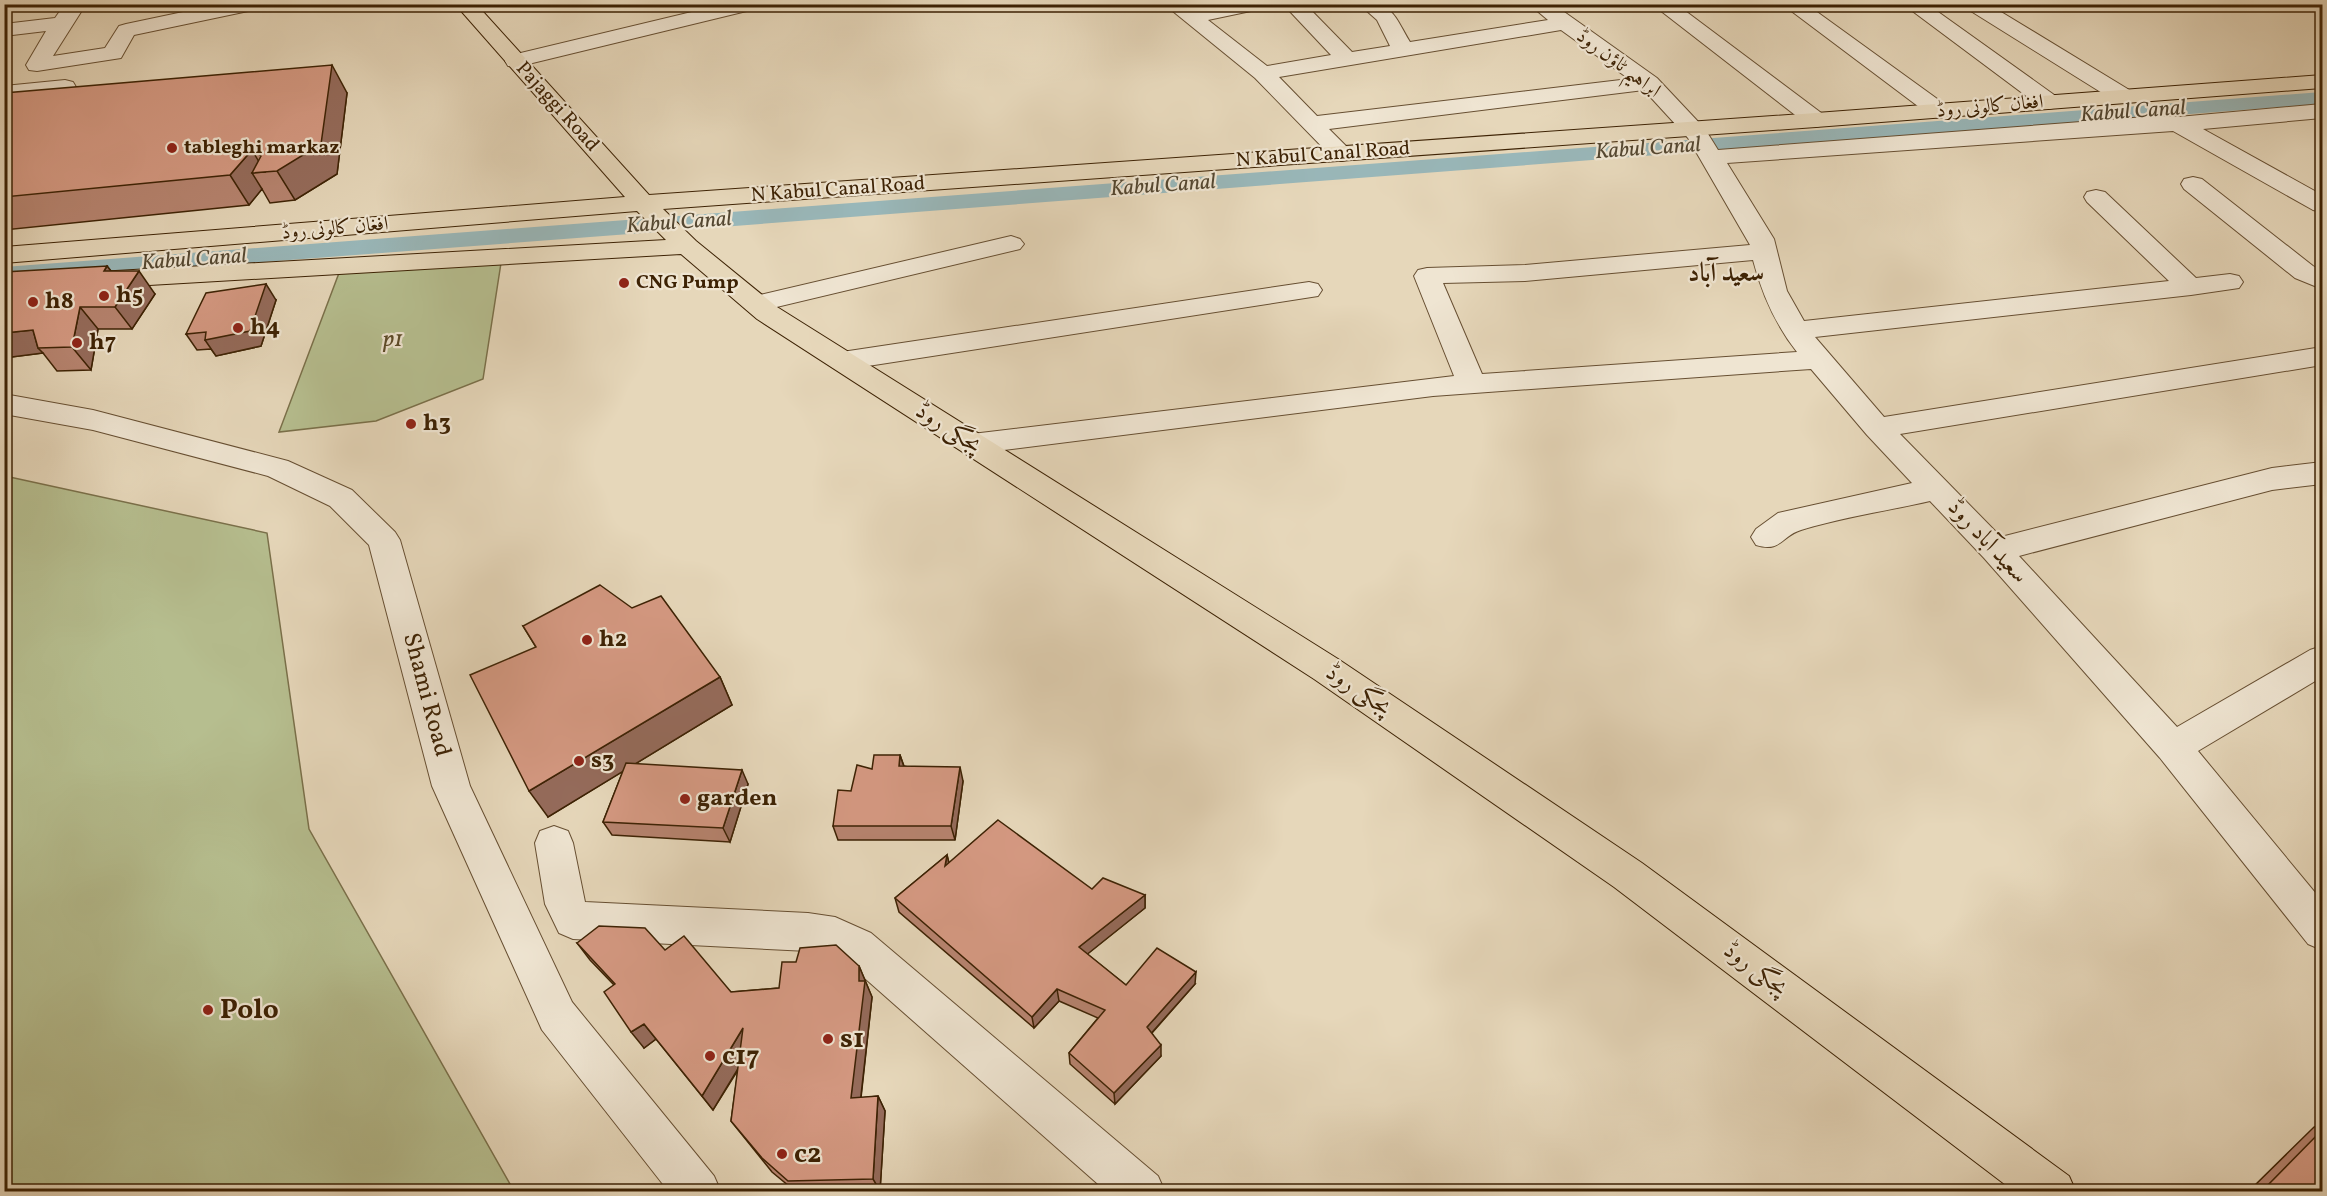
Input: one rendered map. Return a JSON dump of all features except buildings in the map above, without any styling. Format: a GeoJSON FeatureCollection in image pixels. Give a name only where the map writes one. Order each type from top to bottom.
{"type":"FeatureCollection","features":[{"type":"Feature","properties":{"kind":"main road","name":"Pajaggi Road"},"geometry":{"type":"LineString","coordinates":[[465,4],[651,204]]}},
{"type":"Feature","properties":{"kind":"main road","name":"افغان کالونی روڈ"},"geometry":{"type":"LineString","coordinates":[[1701,140],[1816,120],[2322,81]]}},
{"type":"Feature","properties":{"kind":"main road","name":"N Kabul Canal Road"},"geometry":{"type":"LineString","coordinates":[[651,204],[1342,154],[1701,140]]}},
{"type":"Feature","properties":{"kind":"main road","name":"افغان کالونی روڈ"},"geometry":{"type":"LineString","coordinates":[[4,255],[210,255],[651,204]]}},
{"type":"Feature","properties":{"kind":"main road","name":"پجگی روڈ"},"geometry":{"type":"LineString","coordinates":[[651,204],[681,240],[756,304],[1326,669],[1628,875],[2054,1191]]}},
{"type":"Feature","properties":{"kind":"main road"},"geometry":{"type":"LineString","coordinates":[[73,281],[210,255],[681,240]]}},
{"type":"Feature","properties":{"kind":"street"},"geometry":{"type":"LineString","coordinates":[[76,4],[62,22],[37,65],[113,53],[126,30],[148,4]]}},
{"type":"Feature","properties":{"kind":"street"},"geometry":{"type":"LineString","coordinates":[[126,30],[254,4]]}},
{"type":"Feature","properties":{"kind":"street"},"geometry":{"type":"LineString","coordinates":[[516,61],[702,10],[753,4]]}},
{"type":"Feature","properties":{"kind":"street"},"geometry":{"type":"LineString","coordinates":[[1174,4],[1263,73],[1342,154]]}},
{"type":"Feature","properties":{"kind":"street"},"geometry":{"type":"LineString","coordinates":[[1193,17],[1258,4]]}},
{"type":"Feature","properties":{"kind":"street"},"geometry":{"type":"LineString","coordinates":[[1293,4],[1346,58]]}},
{"type":"Feature","properties":{"kind":"street"},"geometry":{"type":"LineString","coordinates":[[1369,4],[1384,17],[1402,49]]}},
{"type":"Feature","properties":{"kind":"street","name":"ابراہیم ٹاؤن روڈ"},"geometry":{"type":"LineString","coordinates":[[1539,4],[1649,83],[1701,140]]}},
{"type":"Feature","properties":{"kind":"street"},"geometry":{"type":"LineString","coordinates":[[1662,4],[1816,120]]}},
{"type":"Feature","properties":{"kind":"street"},"geometry":{"type":"LineString","coordinates":[[1792,4],[1939,111]]}},
{"type":"Feature","properties":{"kind":"street"},"geometry":{"type":"LineString","coordinates":[[1913,4],[2049,102]]}},
{"type":"Feature","properties":{"kind":"street"},"geometry":{"type":"LineString","coordinates":[[1972,4],[2123,96]]}},
{"type":"Feature","properties":{"kind":"street"},"geometry":{"type":"LineString","coordinates":[[4,30],[62,22]]}},
{"type":"Feature","properties":{"kind":"street"},"geometry":{"type":"LineString","coordinates":[[1263,73],[1565,23]]}},
{"type":"Feature","properties":{"kind":"street"},"geometry":{"type":"LineString","coordinates":[[1311,124],[1649,83]]}},
{"type":"Feature","properties":{"kind":"street"},"geometry":{"type":"LineString","coordinates":[[4,93],[65,87]]}},
{"type":"Feature","properties":{"kind":"street"},"geometry":{"type":"LineString","coordinates":[[1701,140],[1910,141],[2159,123],[2178,124],[2322,111]]}},
{"type":"Feature","properties":{"kind":"street"},"geometry":{"type":"LineString","coordinates":[[2178,124],[2322,205]]}},
{"type":"Feature","properties":{"kind":"street","name":"سعید آباد روڈ"},"geometry":{"type":"LineString","coordinates":[[1701,140],[1761,239],[1774,291],[1795,331],[1877,428],[1995,550],[2174,747],[2322,931]]}},
{"type":"Feature","properties":{"kind":"street"},"geometry":{"type":"LineString","coordinates":[[2193,184],[2304,272],[2322,280]]}},
{"type":"Feature","properties":{"kind":"street"},"geometry":{"type":"LineString","coordinates":[[2096,197],[2191,287]]}},
{"type":"Feature","properties":{"kind":"street"},"geometry":{"type":"LineString","coordinates":[[756,304],[1011,244]]}},
{"type":"Feature","properties":{"kind":"street"},"geometry":{"type":"LineString","coordinates":[[1472,384],[1427,276],[1525,273],[1764,251]]}},
{"type":"Feature","properties":{"kind":"street"},"geometry":{"type":"LineString","coordinates":[[1795,331],[2230,282]]}},
{"type":"Feature","properties":{"kind":"street"},"geometry":{"type":"LineString","coordinates":[[842,361],[1310,290]]}},
{"type":"Feature","properties":{"kind":"street"},"geometry":{"type":"LineString","coordinates":[[1877,428],[2322,356]]}},
{"type":"Feature","properties":{"kind":"street"},"geometry":{"type":"LineString","coordinates":[[972,444],[1472,384],[1819,359]]}},
{"type":"Feature","properties":{"kind":"street","name":"Shami Road"},"geometry":{"type":"LineString","coordinates":[[4,404],[93,420],[278,468],[341,498],[384,540],[451,786],[557,1016],[698,1191]]}},
{"type":"Feature","properties":{"kind":"street"},"geometry":{"type":"LineString","coordinates":[[1995,550],[2272,479],[2322,473]]}},
{"type":"Feature","properties":{"kind":"street"},"geometry":{"type":"LineString","coordinates":[[1767,537],[1790,521],[1936,489]]}},
{"type":"Feature","properties":{"kind":"street"},"geometry":{"type":"LineString","coordinates":[[2174,747],[2322,660]]}},
{"type":"Feature","properties":{"kind":"street"},"geometry":{"type":"LineString","coordinates":[[554,843],[565,904],[573,920],[808,932],[835,936],[857,946],[1142,1191]]}},
{"type":"Feature","properties":{"kind":"green space","name":"p1"},"geometry":{"type":"Polygon","coordinates":[[[501,263],[483,379],[376,421],[279,432],[339,273],[501,263]]]}},
{"type":"Feature","properties":{"kind":"green space","name":"Polo"},"geometry":{"type":"Polygon","coordinates":[[[5,476],[267,533],[309,829],[514,1191],[5,1191],[5,476]]]}},
{"type":"Feature","properties":{"kind":"waterway","name":"Kabul Canal"},"geometry":{"type":"LineString","coordinates":[[4,275],[2322,98]]}},
{"type":"Feature","properties":{"kind":"place","name":"tableghi markaz"},"geometry":{"type":"Point","coordinates":[172,148]}},
{"type":"Feature","properties":{"kind":"place","name":"CNG Pump"},"geometry":{"type":"Point","coordinates":[624,283]}},
{"type":"Feature","properties":{"kind":"place","name":"h5"},"geometry":{"type":"Point","coordinates":[104,296]}},
{"type":"Feature","properties":{"kind":"place","name":"h8"},"geometry":{"type":"Point","coordinates":[33,302]}},
{"type":"Feature","properties":{"kind":"place","name":"h4"},"geometry":{"type":"Point","coordinates":[238,328]}},
{"type":"Feature","properties":{"kind":"place","name":"h7"},"geometry":{"type":"Point","coordinates":[77,343]}},
{"type":"Feature","properties":{"kind":"place","name":"h3"},"geometry":{"type":"Point","coordinates":[411,424]}},
{"type":"Feature","properties":{"kind":"place","name":"h2"},"geometry":{"type":"Point","coordinates":[587,640]}},
{"type":"Feature","properties":{"kind":"place","name":"s3"},"geometry":{"type":"Point","coordinates":[579,761]}},
{"type":"Feature","properties":{"kind":"place","name":"garden"},"geometry":{"type":"Point","coordinates":[685,799]}},
{"type":"Feature","properties":{"kind":"place","name":"Polo"},"geometry":{"type":"Point","coordinates":[208,1010]}},
{"type":"Feature","properties":{"kind":"place","name":"s1"},"geometry":{"type":"Point","coordinates":[828,1039]}},
{"type":"Feature","properties":{"kind":"place","name":"c17"},"geometry":{"type":"Point","coordinates":[710,1056]}},
{"type":"Feature","properties":{"kind":"place","name":"c2"},"geometry":{"type":"Point","coordinates":[782,1154]}},
{"type":"Feature","properties":{"kind":"district","name":"سعید آباد"},"geometry":{"type":"Point","coordinates":[1726,274]}}]}
